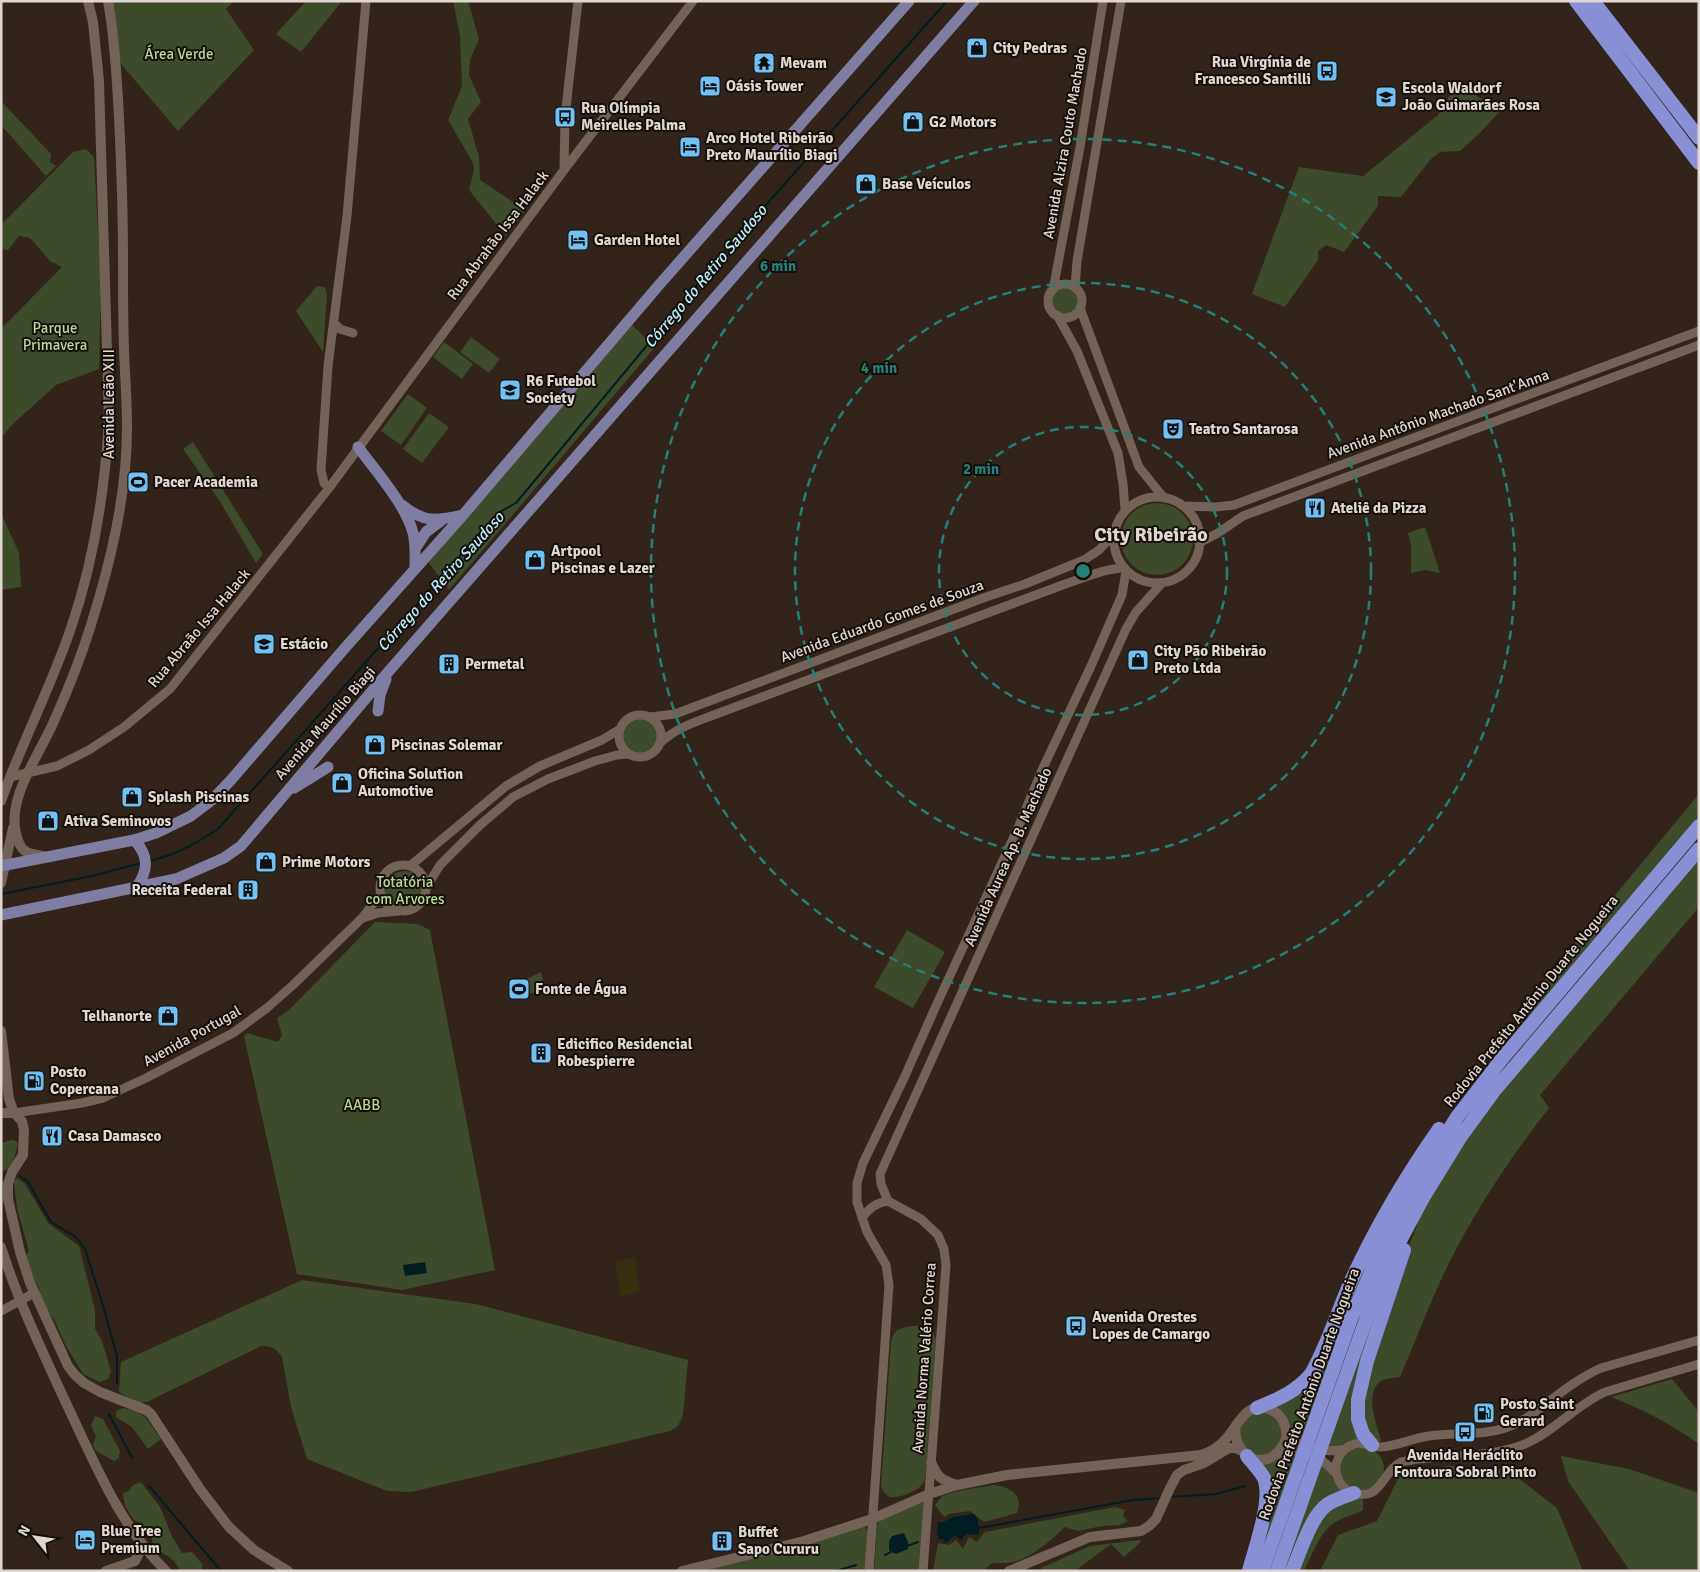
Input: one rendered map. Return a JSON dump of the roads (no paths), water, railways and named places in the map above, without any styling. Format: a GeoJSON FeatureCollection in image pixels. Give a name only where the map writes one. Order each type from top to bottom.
{"type":"FeatureCollection","features":[{"type":"Feature","properties":{"kind":"highway"},"geometry":{"type":"LineString","coordinates":[[1603,1],[1670,101]]}},
{"type":"Feature","properties":{"kind":"highway"},"geometry":{"type":"LineString","coordinates":[[1581,3],[1670,101],[1699,138]]}},
{"type":"Feature","properties":{"kind":"highway"},"geometry":{"type":"LineString","coordinates":[[1581,3],[1699,163]]}},
{"type":"Feature","properties":{"kind":"highway","name":"Rodovia Prefeito Antônio Duarte Nogueira"},"geometry":{"type":"LineString","coordinates":[[1318,1432],[1341,1345],[1364,1286],[1394,1223],[1432,1156],[1457,1117],[1531,1023],[1699,826]]}},
{"type":"Feature","properties":{"kind":"highway","name":"Rodovia Prefeito Antônio Duarte Nogueira"},"geometry":{"type":"LineString","coordinates":[[1277,1571],[1306,1467],[1318,1432],[1378,1287],[1410,1220],[1449,1155],[1479,1111],[1515,1065],[1699,849]]}},
{"type":"Feature","properties":{"kind":"highway"},"geometry":{"type":"LineString","coordinates":[[1257,1408],[1288,1395],[1304,1383],[1311,1374],[1353,1278],[1403,1184],[1426,1148],[1466,1093],[1531,1023]]}},
{"type":"Feature","properties":{"kind":"highway"},"geometry":{"type":"LineString","coordinates":[[1374,1446],[1363,1434],[1356,1411],[1367,1361],[1389,1291],[1410,1236],[1449,1155]]}},
{"type":"Feature","properties":{"kind":"highway"},"geometry":{"type":"LineString","coordinates":[[1244,1453],[1263,1477],[1267,1492],[1265,1510],[1249,1571]]}},
{"type":"Feature","properties":{"kind":"highway","name":"Rodovia Prefeito Antônio Duarte Nogueira"},"geometry":{"type":"LineString","coordinates":[[1262,1571],[1306,1467]]}},
{"type":"Feature","properties":{"kind":"highway"},"geometry":{"type":"LineString","coordinates":[[1292,1571],[1314,1521],[1322,1509],[1328,1504],[1354,1493]]}},
{"type":"Feature","properties":{"kind":"main road","name":"Avenida Leão XIII"},"geometry":{"type":"LineString","coordinates":[[1,801],[47,693],[71,630],[90,562],[107,452],[109,419],[99,80],[93,22],[88,1]]}},
{"type":"Feature","properties":{"kind":"main road","name":"Avenida Leão XIII"},"geometry":{"type":"LineString","coordinates":[[46,857],[23,851],[18,843],[14,825],[16,804],[54,723],[74,674],[100,595],[121,502],[127,427],[120,132],[112,23],[108,1]]}},
{"type":"Feature","properties":{"kind":"main road"},"geometry":{"type":"LineString","coordinates":[[4,866],[134,840],[173,826],[212,800],[463,515],[659,285],[909,1]]}},
{"type":"Feature","properties":{"kind":"main road","name":"Avenida Maurílio Biagi"},"geometry":{"type":"LineString","coordinates":[[1,915],[176,879],[224,858],[241,846],[390,671],[974,1]]}},
{"type":"Feature","properties":{"kind":"main road"},"geometry":{"type":"LineString","coordinates":[[106,348],[124,347]]}},
{"type":"Feature","properties":{"kind":"main road"},"geometry":{"type":"LineString","coordinates":[[358,446],[411,525],[414,535],[415,568]]}},
{"type":"Feature","properties":{"kind":"main road"},"geometry":{"type":"LineString","coordinates":[[396,500],[418,517],[430,520],[442,520],[463,515]]}},
{"type":"Feature","properties":{"kind":"main road"},"geometry":{"type":"LineString","coordinates":[[415,549],[426,532],[442,520]]}},
{"type":"Feature","properties":{"kind":"main road"},"geometry":{"type":"LineString","coordinates":[[378,711],[380,695],[390,671]]}},
{"type":"Feature","properties":{"kind":"main road"},"geometry":{"type":"LineString","coordinates":[[284,794],[328,767]]}},
{"type":"Feature","properties":{"kind":"main road"},"geometry":{"type":"LineString","coordinates":[[1,883],[14,825]]}},
{"type":"Feature","properties":{"kind":"main road"},"geometry":{"type":"LineString","coordinates":[[134,840],[142,851],[146,869],[143,879],[136,888]]}},
{"type":"Feature","properties":{"kind":"main road"},"geometry":{"type":"LineString","coordinates":[[61,911],[73,901]]}},
{"type":"Feature","properties":{"kind":"main road"},"geometry":{"type":"LineString","coordinates":[[1,1031],[10,1099],[14,1113],[22,1121],[25,1142],[23,1155],[12,1172],[8,1184],[8,1199],[20,1252],[34,1293],[68,1366],[74,1375],[100,1392],[146,1410],[151,1414],[200,1489],[228,1527],[254,1550],[288,1571]]}},
{"type":"Feature","properties":{"kind":"main road","name":"Avenida Portugal"},"geometry":{"type":"LineString","coordinates":[[1,1113],[14,1113]]}},
{"type":"Feature","properties":{"kind":"main road"},"geometry":{"type":"LineString","coordinates":[[1,1177],[12,1172]]}},
{"type":"Feature","properties":{"kind":"main road"},"geometry":{"type":"LineString","coordinates":[[1,1242],[11,1243],[20,1252]]}},
{"type":"Feature","properties":{"kind":"main road"},"geometry":{"type":"LineString","coordinates":[[1,1247],[20,1300],[104,1483],[143,1545],[163,1570]]}},
{"type":"Feature","properties":{"kind":"main road"},"geometry":{"type":"LineString","coordinates":[[682,1571],[738,1556],[773,1550],[872,1519],[929,1494],[957,1485],[1007,1475],[1202,1455],[1220,1445],[1228,1437],[1244,1413],[1257,1408],[1271,1410],[1277,1414],[1285,1425],[1286,1432],[1283,1446],[1274,1456],[1260,1459],[1236,1448],[1229,1448],[1204,1463],[1184,1470],[1170,1488],[1156,1519],[1141,1531],[1090,1537],[1009,1571]]}},
{"type":"Feature","properties":{"kind":"main road"},"geometry":{"type":"LineString","coordinates":[[1236,1425],[1235,1439],[1244,1453]]}},
{"type":"Feature","properties":{"kind":"main road"},"geometry":{"type":"LineString","coordinates":[[931,1462],[937,1475],[957,1485]]}},
{"type":"Feature","properties":{"kind":"main road"},"geometry":{"type":"LineString","coordinates":[[106,1571],[135,1561],[143,1545]]}},
{"type":"Feature","properties":{"kind":"street"},"geometry":{"type":"LineString","coordinates":[[329,488],[324,483],[321,470],[328,366],[348,206],[366,1]]}},
{"type":"Feature","properties":{"kind":"street"},"geometry":{"type":"LineString","coordinates":[[564,170],[565,116],[578,1]]}},
{"type":"Feature","properties":{"kind":"street","name":"Rua Abrahão Issa Halack"},"geometry":{"type":"LineString","coordinates":[[329,488],[358,446],[564,170],[693,1]]}},
{"type":"Feature","properties":{"kind":"street","name":"Avenida Alzira Couto Machado"},"geometry":{"type":"LineString","coordinates":[[1053,290],[1080,147],[1103,1]]}},
{"type":"Feature","properties":{"kind":"street","name":"Avenida Alzira Couto Machado"},"geometry":{"type":"LineString","coordinates":[[1075,288],[1077,261],[1121,1]]}},
{"type":"Feature","properties":{"kind":"street"},"geometry":{"type":"LineString","coordinates":[[1101,14],[1119,18]]}},
{"type":"Feature","properties":{"kind":"street"},"geometry":{"type":"LineString","coordinates":[[1080,147],[1096,150]]}},
{"type":"Feature","properties":{"kind":"street"},"geometry":{"type":"LineString","coordinates":[[1080,308],[1076,314],[1070,317],[1063,318],[1057,316],[1052,312],[1048,304],[1050,295],[1056,286],[1066,284],[1075,288],[1081,296],[1080,308],[1139,467],[1164,498]]}},
{"type":"Feature","properties":{"kind":"street"},"geometry":{"type":"LineString","coordinates":[[1057,316],[1077,351],[1120,462],[1125,510]]}},
{"type":"Feature","properties":{"kind":"street"},"geometry":{"type":"LineString","coordinates":[[334,323],[340,329],[352,333]]}},
{"type":"Feature","properties":{"kind":"street","name":"Avenida Antônio Machado Sant'Anna"},"geometry":{"type":"LineString","coordinates":[[1183,506],[1216,507],[1234,505],[1699,332]]}},
{"type":"Feature","properties":{"kind":"street","name":"Avenida Antônio Machado Sant'Anna"},"geometry":{"type":"LineString","coordinates":[[1199,544],[1243,516],[1699,345]]}},
{"type":"Feature","properties":{"kind":"street"},"geometry":{"type":"LineString","coordinates":[[1598,369],[1603,382]]}},
{"type":"Feature","properties":{"kind":"street"},"geometry":{"type":"LineString","coordinates":[[1101,411],[1117,405]]}},
{"type":"Feature","properties":{"kind":"street"},"geometry":{"type":"LineString","coordinates":[[1413,439],[1417,450]]}},
{"type":"Feature","properties":{"kind":"street"},"geometry":{"type":"LineString","coordinates":[[1284,486],[1287,499]]}},
{"type":"Feature","properties":{"kind":"street","name":"Rua Abraão Issa Halack"},"geometry":{"type":"LineString","coordinates":[[10,777],[57,766],[89,750],[124,727],[170,689],[329,488]]}},
{"type":"Feature","properties":{"kind":"street"},"geometry":{"type":"LineString","coordinates":[[1150,497],[1164,498],[1183,506],[1190,512],[1198,527],[1199,544],[1197,553],[1188,569],[1174,580],[1162,583],[1142,581],[1125,570],[1114,549],[1114,534],[1125,510],[1137,502],[1150,497]]}},
{"type":"Feature","properties":{"kind":"street","name":"Avenida Eduardo Gomes de Souza"},"geometry":{"type":"LineString","coordinates":[[650,717],[675,714],[1025,584],[1084,560],[1099,550],[1114,534]]}},
{"type":"Feature","properties":{"kind":"street","name":"Avenida Eduardo Gomes de Souza"},"geometry":{"type":"LineString","coordinates":[[660,743],[682,727],[1030,597],[1112,568],[1125,570]]}},
{"type":"Feature","properties":{"kind":"street","name":"Avenida Aurea Ap. B. Machado"},"geometry":{"type":"LineString","coordinates":[[862,1218],[857,1202],[857,1183],[863,1164],[905,1076],[1018,828],[1043,768],[1091,666],[1122,595],[1125,570]]}},
{"type":"Feature","properties":{"kind":"street","name":"Avenida Aurea Ap. B. Machado"},"geometry":{"type":"LineString","coordinates":[[888,1201],[881,1184],[880,1174],[1126,629],[1136,612],[1162,583]]}},
{"type":"Feature","properties":{"kind":"street"},"geometry":{"type":"LineString","coordinates":[[1025,584],[1030,597]]}},
{"type":"Feature","properties":{"kind":"street"},"geometry":{"type":"LineString","coordinates":[[897,632],[902,645]]}},
{"type":"Feature","properties":{"kind":"street"},"geometry":{"type":"LineString","coordinates":[[1091,666],[1106,673]]}},
{"type":"Feature","properties":{"kind":"street"},"geometry":{"type":"LineString","coordinates":[[724,696],[728,710]]}},
{"type":"Feature","properties":{"kind":"street"},"geometry":{"type":"LineString","coordinates":[[362,918],[378,913],[412,909],[419,905],[426,888],[440,865],[480,824],[513,797],[548,779],[617,754],[645,757],[652,754],[660,743],[660,728],[650,717],[636,715],[629,718],[620,728],[602,740],[540,766],[506,786],[410,866]]}},
{"type":"Feature","properties":{"kind":"street"},"geometry":{"type":"LineString","coordinates":[[620,728],[619,738],[622,747],[628,754]]}},
{"type":"Feature","properties":{"kind":"street"},"geometry":{"type":"LineString","coordinates":[[506,786],[513,797]]}},
{"type":"Feature","properties":{"kind":"street"},"geometry":{"type":"LineString","coordinates":[[1018,828],[1033,834]]}},
{"type":"Feature","properties":{"kind":"street"},"geometry":{"type":"LineString","coordinates":[[400,911],[388,906],[381,894],[380,887],[385,873],[398,865],[410,866],[423,876],[426,888]]}},
{"type":"Feature","properties":{"kind":"street","name":"Avenida Portugal"},"geometry":{"type":"LineString","coordinates":[[14,1113],[103,1098],[233,1033],[267,1008],[362,918],[381,894]]}},
{"type":"Feature","properties":{"kind":"street"},"geometry":{"type":"LineString","coordinates":[[935,1008],[952,1015]]}},
{"type":"Feature","properties":{"kind":"street"},"geometry":{"type":"LineString","coordinates":[[905,1076],[921,1083]]}},
{"type":"Feature","properties":{"kind":"street"},"geometry":{"type":"LineString","coordinates":[[869,1571],[889,1285],[886,1265],[867,1232],[862,1218],[871,1207],[888,1201]]}},
{"type":"Feature","properties":{"kind":"street","name":"Avenida Norma Valério Correa"},"geometry":{"type":"LineString","coordinates":[[888,1201],[921,1219],[938,1235],[944,1248],[946,1265],[923,1571]]}},
{"type":"Feature","properties":{"kind":"street"},"geometry":{"type":"LineString","coordinates":[[1,1311],[34,1293]]}},
{"type":"Feature","properties":{"kind":"street"},"geometry":{"type":"LineString","coordinates":[[1286,1432],[1296,1441],[1312,1448],[1328,1451],[1345,1449],[1358,1443],[1383,1447],[1428,1436],[1480,1433],[1507,1428],[1528,1417],[1570,1385],[1594,1372],[1699,1340]]}},
{"type":"Feature","properties":{"kind":"street"},"geometry":{"type":"LineString","coordinates":[[1274,1456],[1295,1450],[1308,1453],[1324,1461],[1336,1474],[1342,1486],[1354,1493],[1368,1494],[1384,1481],[1386,1474],[1391,1468],[1401,1462],[1506,1450],[1525,1444],[1548,1433],[1594,1397],[1699,1364]]}},
{"type":"Feature","properties":{"kind":"street"},"geometry":{"type":"LineString","coordinates":[[1336,1474],[1337,1460],[1345,1449]]}},
{"type":"Feature","properties":{"kind":"water"},"geometry":{"type":"Polygon","coordinates":[[[425,1262],[427,1273],[405,1276],[403,1265],[425,1262]]]}},
{"type":"Feature","properties":{"kind":"water"},"geometry":{"type":"Polygon","coordinates":[[[974,1514],[978,1519],[979,1534],[967,1534],[963,1537],[962,1541],[955,1535],[945,1544],[944,1539],[939,1539],[937,1532],[938,1522],[974,1514]]]}},
{"type":"Feature","properties":{"kind":"water"},"geometry":{"type":"Polygon","coordinates":[[[904,1533],[908,1542],[908,1549],[896,1554],[889,1550],[889,1541],[892,1536],[904,1533]]]}},
{"type":"Feature","properties":{"kind":"waterway","name":"Córrego do Retiro Saudoso"},"geometry":{"type":"LineString","coordinates":[[150,861],[186,848],[218,829],[498,513],[516,503],[727,249],[947,1]]}},
{"type":"Feature","properties":{"kind":"waterway","name":"Córrego do Retiro Saudoso"},"geometry":{"type":"LineString","coordinates":[[1,894],[92,876],[141,863]]}},
{"type":"Feature","properties":{"kind":"waterway"},"geometry":{"type":"LineString","coordinates":[[20,1176],[28,1182],[51,1222],[76,1237],[85,1249],[117,1356],[117,1383]]}},
{"type":"Feature","properties":{"kind":"waterway"},"geometry":{"type":"LineString","coordinates":[[109,1414],[132,1458]]}},
{"type":"Feature","properties":{"kind":"waterway"},"geometry":{"type":"LineString","coordinates":[[149,1486],[221,1571]]}},
{"type":"Feature","properties":{"kind":"waterway"},"geometry":{"type":"LineString","coordinates":[[1169,1497],[1216,1494],[1245,1486]]}},
{"type":"Feature","properties":{"kind":"waterway"},"geometry":{"type":"LineString","coordinates":[[979,1528],[1133,1500],[1162,1498]]}},
{"type":"Feature","properties":{"kind":"waterway"},"geometry":{"type":"LineString","coordinates":[[907,1546],[918,1542]]}},
{"type":"Feature","properties":{"kind":"waterway"},"geometry":{"type":"LineString","coordinates":[[885,1555],[893,1551]]}},
{"type":"Feature","properties":{"kind":"waterway"},"geometry":{"type":"LineString","coordinates":[[836,1571],[856,1565]]}},
{"type":"Feature","properties":{"kind":"place","name":"City Pedras"},"geometry":{"type":"Point","coordinates":[977,48]}},
{"type":"Feature","properties":{"kind":"place","name":"Mevam"},"geometry":{"type":"Point","coordinates":[764,63]}},
{"type":"Feature","properties":{"kind":"place","name":"Rua Virgínia de Francesco Santilli"},"geometry":{"type":"Point","coordinates":[1327,71]}},
{"type":"Feature","properties":{"kind":"place","name":"Oásis Tower"},"geometry":{"type":"Point","coordinates":[710,86]}},
{"type":"Feature","properties":{"kind":"place","name":"Escola Waldorf João Guimarães Rosa"},"geometry":{"type":"Point","coordinates":[1386,97]}},
{"type":"Feature","properties":{"kind":"place","name":"Rua Olímpia Meirelles Palma"},"geometry":{"type":"Point","coordinates":[565,117]}},
{"type":"Feature","properties":{"kind":"place","name":"G2 Motors"},"geometry":{"type":"Point","coordinates":[913,122]}},
{"type":"Feature","properties":{"kind":"place","name":"Arco Hotel Ribeirão Preto Maurílio Biagi"},"geometry":{"type":"Point","coordinates":[690,147]}},
{"type":"Feature","properties":{"kind":"place","name":"Base Veículos"},"geometry":{"type":"Point","coordinates":[866,184]}},
{"type":"Feature","properties":{"kind":"place","name":"Garden Hotel"},"geometry":{"type":"Point","coordinates":[578,240]}},
{"type":"Feature","properties":{"kind":"place","name":"R6 Futebol Society"},"geometry":{"type":"Point","coordinates":[510,390]}},
{"type":"Feature","properties":{"kind":"place","name":"Teatro Santarosa"},"geometry":{"type":"Point","coordinates":[1173,429]}},
{"type":"Feature","properties":{"kind":"place","name":"Pacer Academia"},"geometry":{"type":"Point","coordinates":[138,482]}},
{"type":"Feature","properties":{"kind":"place","name":"Ateliê da Pizza"},"geometry":{"type":"Point","coordinates":[1315,508]}},
{"type":"Feature","properties":{"kind":"place","name":"Artpool Piscinas e Lazer"},"geometry":{"type":"Point","coordinates":[535,560]}},
{"type":"Feature","properties":{"kind":"place","name":"Estácio"},"geometry":{"type":"Point","coordinates":[264,644]}},
{"type":"Feature","properties":{"kind":"place","name":"City Pão Ribeirão Preto Ltda"},"geometry":{"type":"Point","coordinates":[1138,660]}},
{"type":"Feature","properties":{"kind":"place","name":"Permetal"},"geometry":{"type":"Point","coordinates":[449,664]}},
{"type":"Feature","properties":{"kind":"place","name":"Piscinas Solemar"},"geometry":{"type":"Point","coordinates":[375,745]}},
{"type":"Feature","properties":{"kind":"place","name":"Oficina Solution Automotive"},"geometry":{"type":"Point","coordinates":[342,783]}},
{"type":"Feature","properties":{"kind":"place","name":"Splash Piscinas"},"geometry":{"type":"Point","coordinates":[132,797]}},
{"type":"Feature","properties":{"kind":"place","name":"Ativa Seminovos"},"geometry":{"type":"Point","coordinates":[48,821]}},
{"type":"Feature","properties":{"kind":"place","name":"Prime Motors"},"geometry":{"type":"Point","coordinates":[266,862]}},
{"type":"Feature","properties":{"kind":"place","name":"Receita Federal"},"geometry":{"type":"Point","coordinates":[248,890]}},
{"type":"Feature","properties":{"kind":"place","name":"Fonte de Água"},"geometry":{"type":"Point","coordinates":[519,989]}},
{"type":"Feature","properties":{"kind":"place","name":"Telhanorte"},"geometry":{"type":"Point","coordinates":[168,1016]}},
{"type":"Feature","properties":{"kind":"place","name":"Edicifico Residencial Robespierre"},"geometry":{"type":"Point","coordinates":[541,1053]}},
{"type":"Feature","properties":{"kind":"place","name":"Posto Copercana"},"geometry":{"type":"Point","coordinates":[34,1081]}},
{"type":"Feature","properties":{"kind":"place","name":"Casa Damasco"},"geometry":{"type":"Point","coordinates":[52,1136]}},
{"type":"Feature","properties":{"kind":"place","name":"Avenida Orestes Lopes de Camargo"},"geometry":{"type":"Point","coordinates":[1076,1326]}},
{"type":"Feature","properties":{"kind":"place","name":"Posto Saint Gerard"},"geometry":{"type":"Point","coordinates":[1484,1413]}},
{"type":"Feature","properties":{"kind":"place","name":"Avenida Heráclito Fontoura Sobral Pinto"},"geometry":{"type":"Point","coordinates":[1465,1432]}},
{"type":"Feature","properties":{"kind":"place","name":"Blue Tree Premium"},"geometry":{"type":"Point","coordinates":[85,1540]}},
{"type":"Feature","properties":{"kind":"place","name":"Buffet Sapo Cururu"},"geometry":{"type":"Point","coordinates":[722,1541]}},
{"type":"Feature","properties":{"kind":"district","name":"City Ribeirão"},"geometry":{"type":"Point","coordinates":[1151,534]}},
{"type":"Feature","properties":{"kind":"park label","name":"Área Verde"},"geometry":{"type":"Point","coordinates":[179,54]}},
{"type":"Feature","properties":{"kind":"park label","name":"Parque Primavera"},"geometry":{"type":"Point","coordinates":[55,336]}},
{"type":"Feature","properties":{"kind":"park label","name":"Totatória com Arvores"},"geometry":{"type":"Point","coordinates":[405,890]}},
{"type":"Feature","properties":{"kind":"park label","name":"AABB"},"geometry":{"type":"Point","coordinates":[362,1105]}}]}
